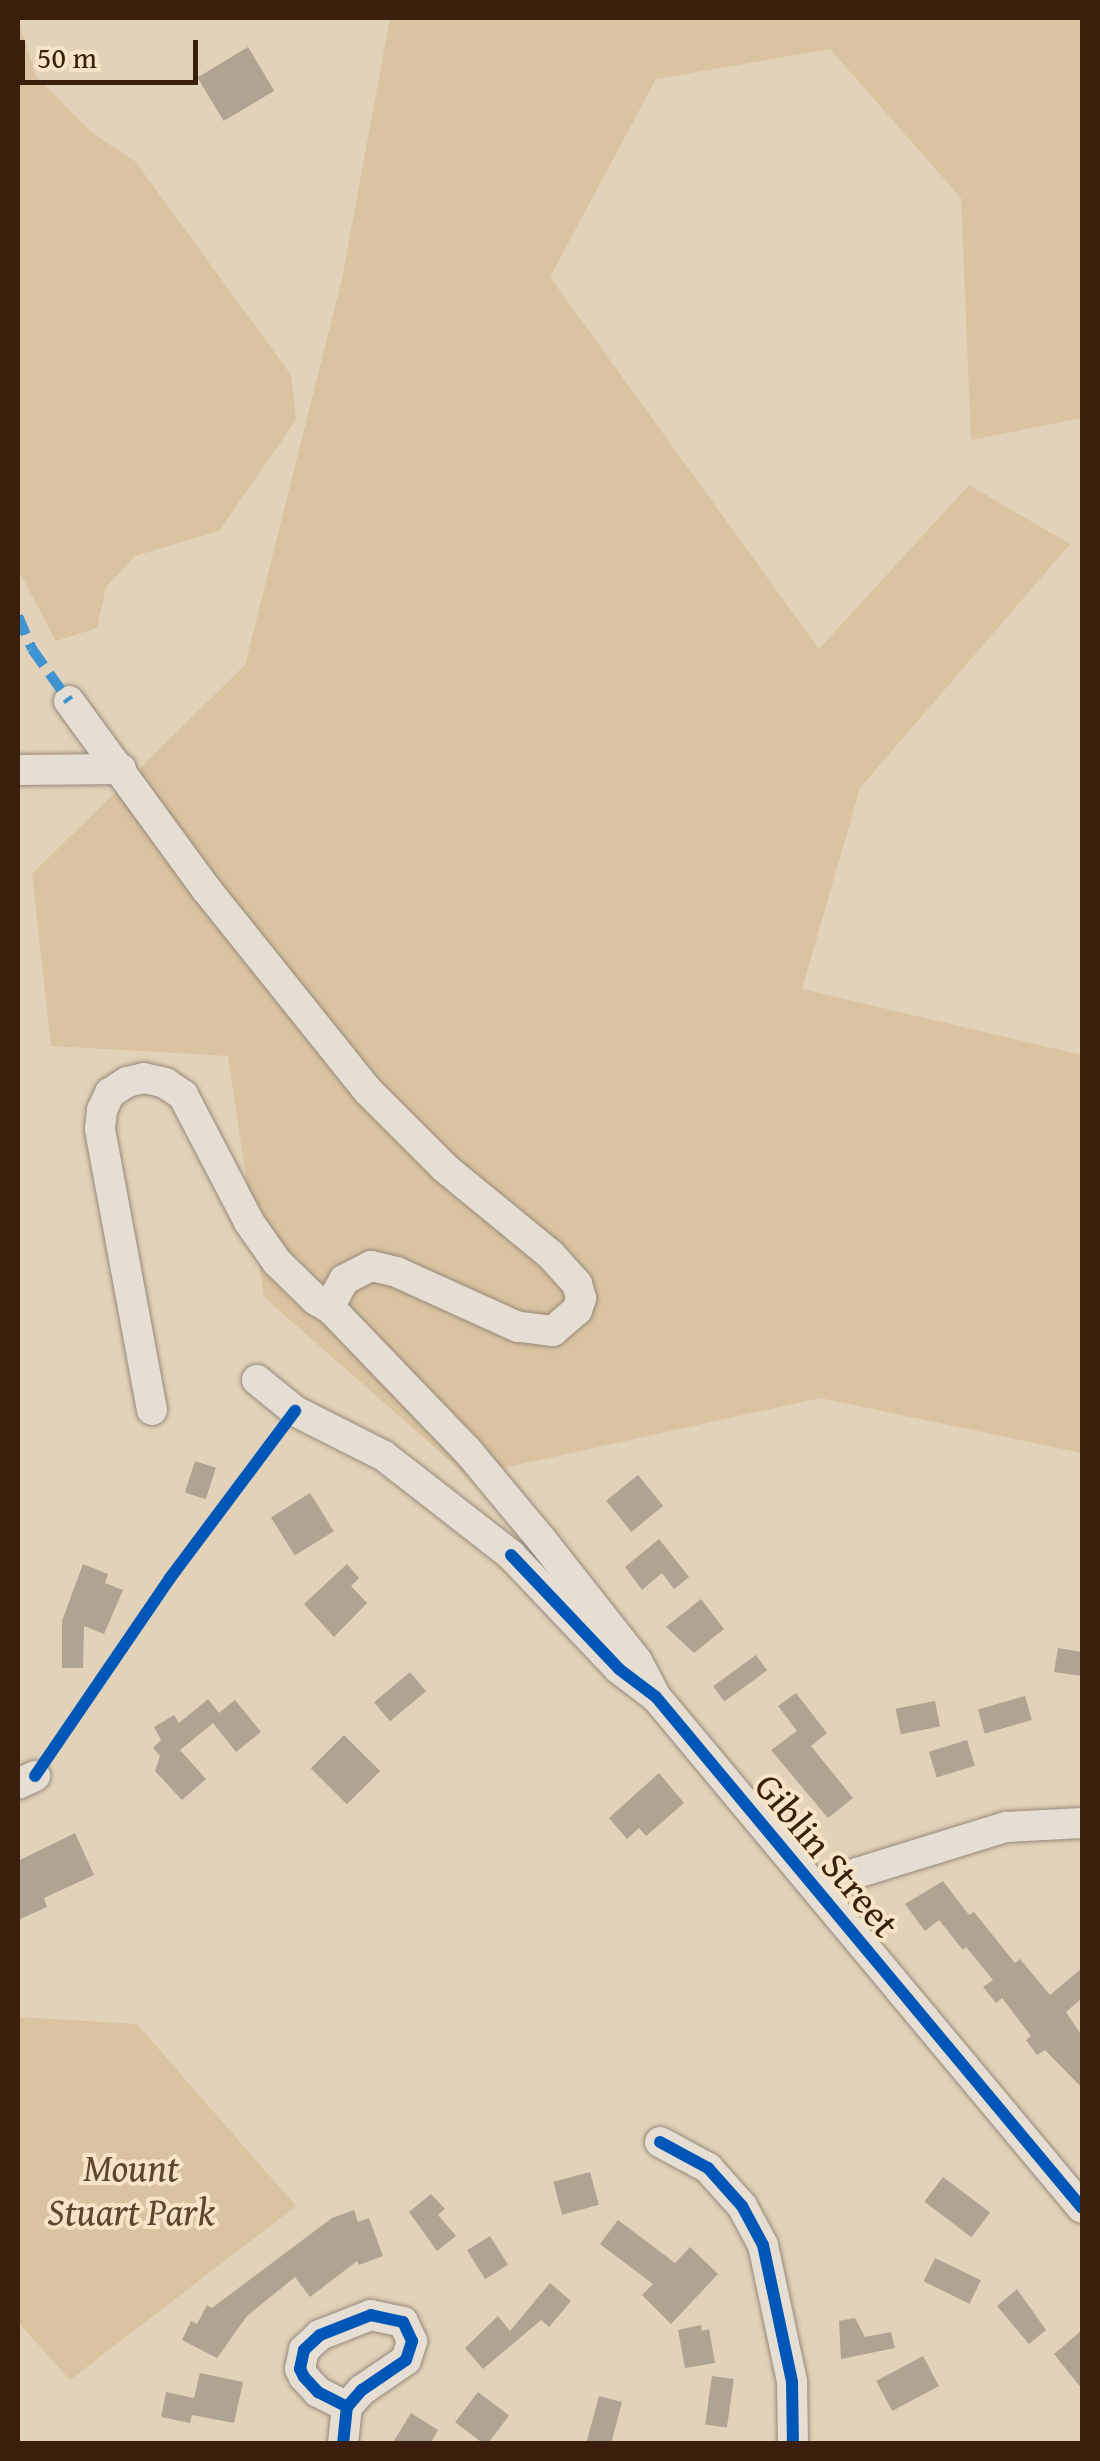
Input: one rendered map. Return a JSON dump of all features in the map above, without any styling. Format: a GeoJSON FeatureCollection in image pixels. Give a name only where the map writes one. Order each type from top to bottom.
{"type":"FeatureCollection","features":[{"type":"Feature","properties":{"kind":"street"},"geometry":{"type":"LineString","coordinates":[[68,702],[207,890],[368,1091],[445,1168],[565,1269],[581,1298],[567,1322],[553,1331],[538,1331],[518,1327],[398,1272],[371,1266],[344,1280],[335,1291],[334,1311]]}},
{"type":"Feature","properties":{"kind":"street"},"geometry":{"type":"LineString","coordinates":[[18,770],[121,769]]}},
{"type":"Feature","properties":{"kind":"street"},"geometry":{"type":"LineString","coordinates":[[152,1410],[100,1128],[102,1110],[110,1093],[127,1082],[144,1078],[166,1083],[183,1095],[249,1222],[277,1262],[316,1300],[334,1311],[467,1450],[637,1661],[656,1697]]}},
{"type":"Feature","properties":{"kind":"street","name":"Giblin Street"},"geometry":{"type":"LineString","coordinates":[[257,1380],[295,1411],[384,1456],[512,1555],[619,1669],[656,1697],[1082,2208]]}},
{"type":"Feature","properties":{"kind":"street"},"geometry":{"type":"LineString","coordinates":[[821,1894],[858,1872],[1006,1826],[1082,1823]]}},
{"type":"Feature","properties":{"kind":"street"},"geometry":{"type":"LineString","coordinates":[[660,2142],[708,2168],[742,2206],[763,2244],[792,2382],[793,2444]]}},
{"type":"Feature","properties":{"kind":"street"},"geometry":{"type":"LineString","coordinates":[[342,2444],[347,2407]]}},
{"type":"Feature","properties":{"kind":"green space"},"geometry":{"type":"Polygon","coordinates":[[[18,18],[36,76],[92,133],[135,161],[291,375],[296,420],[219,531],[135,556],[106,587],[97,628],[56,641],[18,569],[18,18]]]}},
{"type":"Feature","properties":{"kind":"green space"},"geometry":{"type":"Polygon","coordinates":[[[390,18],[1082,18],[1082,418],[971,440],[961,198],[830,49],[656,79],[550,277],[819,649],[969,485],[1070,544],[860,788],[802,989],[1082,1055],[1082,1453],[820,1398],[467,1476],[264,1297],[228,1056],[51,1046],[32,874],[245,665],[342,279],[390,18]]]}},
{"type":"Feature","properties":{"kind":"green space","name":"Mount Stuart Park"},"geometry":{"type":"Polygon","coordinates":[[[18,2017],[137,2024],[296,2206],[70,2380],[18,2322],[18,2017]]]}},
{"type":"Feature","properties":{"kind":"building"},"geometry":{"type":"Polygon","coordinates":[[[248,47],[274,91],[224,121],[197,77],[248,47]]]}},
{"type":"Feature","properties":{"kind":"building"},"geometry":{"type":"Polygon","coordinates":[[[195,1461],[216,1468],[206,1499],[185,1492],[195,1461]]]}},
{"type":"Feature","properties":{"kind":"building"},"geometry":{"type":"Polygon","coordinates":[[[638,1475],[663,1506],[631,1532],[606,1501],[638,1475]]]}},
{"type":"Feature","properties":{"kind":"building"},"geometry":{"type":"Polygon","coordinates":[[[310,1493],[334,1531],[295,1556],[271,1517],[310,1493]]]}},
{"type":"Feature","properties":{"kind":"building"},"geometry":{"type":"Polygon","coordinates":[[[659,1539],[689,1577],[674,1589],[662,1573],[642,1590],[625,1567],[659,1539]]]}},
{"type":"Feature","properties":{"kind":"building"},"geometry":{"type":"Polygon","coordinates":[[[83,1564],[108,1574],[105,1583],[123,1590],[104,1634],[84,1626],[83,1668],[62,1668],[62,1621],[83,1564]]]}},
{"type":"Feature","properties":{"kind":"building"},"geometry":{"type":"Polygon","coordinates":[[[347,1564],[359,1578],[351,1586],[367,1603],[334,1637],[304,1604],[347,1564]]]}},
{"type":"Feature","properties":{"kind":"building"},"geometry":{"type":"Polygon","coordinates":[[[701,1599],[724,1629],[694,1653],[666,1627],[701,1599]]]}},
{"type":"Feature","properties":{"kind":"building"},"geometry":{"type":"Polygon","coordinates":[[[1058,1648],[1082,1652],[1082,1676],[1054,1672],[1058,1648]]]}},
{"type":"Feature","properties":{"kind":"building"},"geometry":{"type":"Polygon","coordinates":[[[756,1655],[767,1670],[724,1702],[713,1686],[756,1655]]]}},
{"type":"Feature","properties":{"kind":"building"},"geometry":{"type":"Polygon","coordinates":[[[410,1672],[426,1691],[390,1721],[374,1702],[410,1672]]]}},
{"type":"Feature","properties":{"kind":"building"},"geometry":{"type":"Polygon","coordinates":[[[796,1693],[827,1733],[811,1746],[853,1798],[828,1818],[771,1750],[797,1731],[778,1706],[796,1693]]]}},
{"type":"Feature","properties":{"kind":"building"},"geometry":{"type":"Polygon","coordinates":[[[1025,1696],[1032,1720],[985,1734],[978,1710],[1025,1696]]]}},
{"type":"Feature","properties":{"kind":"building"},"geometry":{"type":"Polygon","coordinates":[[[208,1699],[219,1713],[235,1700],[261,1732],[236,1752],[213,1723],[180,1750],[206,1779],[182,1800],[155,1771],[160,1756],[153,1748],[161,1740],[154,1727],[174,1715],[179,1723],[208,1699]]]}},
{"type":"Feature","properties":{"kind":"building"},"geometry":{"type":"Polygon","coordinates":[[[935,1701],[940,1727],[901,1734],[896,1709],[935,1701]]]}},
{"type":"Feature","properties":{"kind":"building"},"geometry":{"type":"Polygon","coordinates":[[[344,1735],[380,1771],[347,1804],[311,1768],[344,1735]]]}},
{"type":"Feature","properties":{"kind":"building"},"geometry":{"type":"Polygon","coordinates":[[[967,1740],[975,1766],[937,1778],[929,1752],[967,1740]]]}},
{"type":"Feature","properties":{"kind":"building"},"geometry":{"type":"Polygon","coordinates":[[[659,1773],[684,1803],[646,1836],[639,1828],[627,1839],[609,1818],[659,1773]]]}},
{"type":"Feature","properties":{"kind":"building"},"geometry":{"type":"Polygon","coordinates":[[[75,1833],[94,1875],[44,1898],[47,1907],[18,1920],[18,1861],[75,1833]]]}},
{"type":"Feature","properties":{"kind":"building"},"geometry":{"type":"Polygon","coordinates":[[[943,1881],[969,1915],[974,1912],[1015,1963],[1020,1959],[1050,1995],[1082,1968],[1082,1998],[1066,2012],[1082,2036],[1082,2088],[1045,2050],[1037,2055],[1026,2040],[1031,2036],[1002,1998],[996,2003],[983,1987],[993,1980],[966,1947],[963,1950],[939,1920],[925,1931],[905,1904],[943,1881]]]}},
{"type":"Feature","properties":{"kind":"building"},"geometry":{"type":"Polygon","coordinates":[[[590,2172],[599,2205],[562,2215],[553,2182],[590,2172]]]}},
{"type":"Feature","properties":{"kind":"building"},"geometry":{"type":"Polygon","coordinates":[[[943,2177],[990,2213],[971,2237],[924,2202],[943,2177]]]}},
{"type":"Feature","properties":{"kind":"building"},"geometry":{"type":"Polygon","coordinates":[[[431,2194],[445,2209],[438,2215],[456,2236],[437,2251],[409,2212],[431,2194]]]}},
{"type":"Feature","properties":{"kind":"building"},"geometry":{"type":"Polygon","coordinates":[[[354,2210],[358,2222],[369,2218],[383,2256],[359,2265],[357,2261],[310,2297],[295,2277],[247,2316],[217,2358],[182,2340],[191,2321],[197,2324],[207,2305],[212,2308],[332,2218],[354,2210]]]}},
{"type":"Feature","properties":{"kind":"building"},"geometry":{"type":"Polygon","coordinates":[[[618,2220],[675,2263],[690,2247],[718,2274],[671,2324],[642,2295],[653,2284],[600,2244],[618,2220]]]}},
{"type":"Feature","properties":{"kind":"building"},"geometry":{"type":"Polygon","coordinates":[[[490,2236],[508,2265],[485,2279],[467,2250],[490,2236]]]}},
{"type":"Feature","properties":{"kind":"building"},"geometry":{"type":"Polygon","coordinates":[[[935,2258],[981,2280],[969,2304],[924,2281],[935,2258]]]}},
{"type":"Feature","properties":{"kind":"building"},"geometry":{"type":"Polygon","coordinates":[[[550,2283],[571,2301],[549,2327],[541,2320],[483,2369],[465,2348],[498,2316],[510,2331],[550,2283]]]}},
{"type":"Feature","properties":{"kind":"building"},"geometry":{"type":"Polygon","coordinates":[[[1017,2289],[1046,2330],[1029,2344],[997,2306],[1017,2289]]]}},
{"type":"Feature","properties":{"kind":"building"},"geometry":{"type":"Polygon","coordinates":[[[855,2318],[865,2337],[891,2332],[895,2348],[841,2359],[839,2321],[855,2318]]]}},
{"type":"Feature","properties":{"kind":"building"},"geometry":{"type":"Polygon","coordinates":[[[701,2325],[702,2331],[709,2329],[715,2363],[685,2368],[678,2330],[701,2325]]]}},
{"type":"Feature","properties":{"kind":"building"},"geometry":{"type":"Polygon","coordinates":[[[1082,2330],[1082,2389],[1054,2354],[1082,2330]]]}},
{"type":"Feature","properties":{"kind":"building"},"geometry":{"type":"Polygon","coordinates":[[[923,2356],[939,2386],[892,2411],[876,2381],[923,2356]]]}},
{"type":"Feature","properties":{"kind":"building"},"geometry":{"type":"Polygon","coordinates":[[[200,2373],[243,2382],[234,2423],[192,2415],[190,2423],[161,2417],[166,2392],[194,2398],[200,2373]]]}},
{"type":"Feature","properties":{"kind":"building"},"geometry":{"type":"Polygon","coordinates":[[[712,2376],[734,2379],[727,2428],[705,2425],[712,2376]]]}},
{"type":"Feature","properties":{"kind":"building"},"geometry":{"type":"Polygon","coordinates":[[[478,2392],[509,2415],[488,2444],[455,2422],[478,2392]]]}},
{"type":"Feature","properties":{"kind":"building"},"geometry":{"type":"Polygon","coordinates":[[[599,2396],[622,2402],[611,2444],[586,2444],[599,2396]]]}},
{"type":"Feature","properties":{"kind":"building"},"geometry":{"type":"Polygon","coordinates":[[[411,2413],[438,2430],[430,2444],[392,2444],[411,2413]]]}},
{"type":"Feature","properties":{"kind":"marked path"},"geometry":{"type":"LineString","coordinates":[[18,616],[32,649],[69,701]]}},
{"type":"Feature","properties":{"kind":"cycle path"},"geometry":{"type":"LineString","coordinates":[[35,1776],[170,1578],[295,1411]]}},
{"type":"Feature","properties":{"kind":"cycle path"},"geometry":{"type":"LineString","coordinates":[[511,1555],[619,1669],[656,1697],[1082,2208]]}},
{"type":"Feature","properties":{"kind":"cycle path"},"geometry":{"type":"LineString","coordinates":[[660,2142],[708,2168],[742,2206],[763,2245],[792,2382],[793,2444]]}},
{"type":"Feature","properties":{"kind":"cycle path"},"geometry":{"type":"LineString","coordinates":[[343,2444],[347,2407],[362,2390],[406,2360],[412,2341],[403,2322],[371,2315],[320,2335],[304,2350],[300,2369],[304,2377],[318,2392],[347,2407]]}}]}
